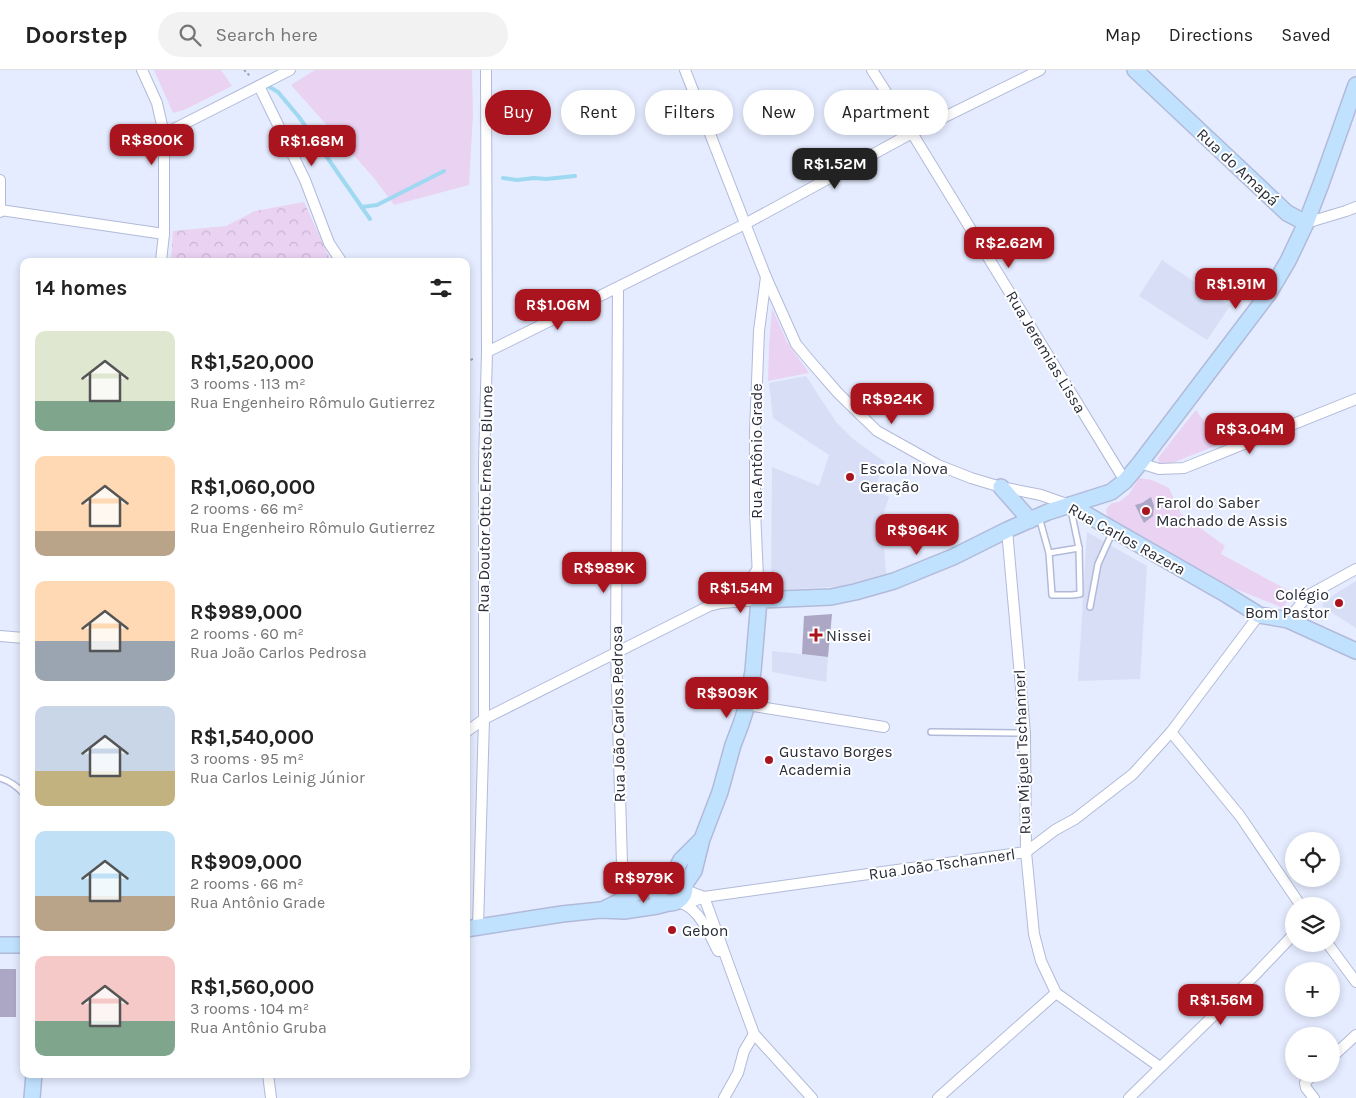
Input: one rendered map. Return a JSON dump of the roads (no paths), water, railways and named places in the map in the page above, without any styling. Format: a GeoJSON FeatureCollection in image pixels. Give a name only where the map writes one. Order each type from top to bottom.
{"type":"FeatureCollection","features":[{"type":"Feature","properties":{"kind":"main road","name":"Rua do Amapá"},"geometry":{"type":"LineString","coordinates":[[1135,70],[1287,213],[1306,223]]}},
{"type":"Feature","properties":{"kind":"main road"},"geometry":{"type":"LineString","coordinates":[[759,600],[830,597],[894,581],[953,557],[1034,518],[1111,492],[1125,481],[1269,293],[1288,262],[1306,223],[1356,85]]}},
{"type":"Feature","properties":{"kind":"main road"},"geometry":{"type":"LineString","coordinates":[[1001,487],[1034,518]]}},
{"type":"Feature","properties":{"kind":"main road","name":"Rua Carlos Razera"},"geometry":{"type":"LineString","coordinates":[[1070,505],[1260,615],[1288,620],[1356,650]]}},
{"type":"Feature","properties":{"kind":"main road","name":"Rua Antônio Grade"},"geometry":{"type":"LineString","coordinates":[[680,897],[694,871],[702,839],[720,792],[733,744],[747,705],[754,671],[759,600]]}},
{"type":"Feature","properties":{"kind":"main road","name":"Rua Antônio Grade"},"geometry":{"type":"LineString","coordinates":[[674,873],[681,860],[702,839]]}},
{"type":"Feature","properties":{"kind":"main road"},"geometry":{"type":"LineString","coordinates":[[668,872],[679,875],[682,879],[680,897],[663,902],[658,898],[654,888],[658,877],[668,872]]}},
{"type":"Feature","properties":{"kind":"main road"},"geometry":{"type":"LineString","coordinates":[[601,910],[643,890],[655,882]]}},
{"type":"Feature","properties":{"kind":"main road"},"geometry":{"type":"LineString","coordinates":[[472,928],[562,914],[601,910],[624,911],[657,906],[680,897]]}},
{"type":"Feature","properties":{"kind":"main road"},"geometry":{"type":"LineString","coordinates":[[0,945],[20,945]]}},
{"type":"Feature","properties":{"kind":"main road"},"geometry":{"type":"LineString","coordinates":[[32,1098],[34,1078]]}},
{"type":"Feature","properties":{"kind":"street"},"geometry":{"type":"LineString","coordinates":[[142,70],[157,102],[164,134],[164,234],[161,258]]}},
{"type":"Feature","properties":{"kind":"street"},"geometry":{"type":"LineString","coordinates":[[164,134],[290,70]]}},
{"type":"Feature","properties":{"kind":"street","name":"Rua Doutor Otto Ernesto Blume"},"geometry":{"type":"LineString","coordinates":[[472,928],[484,719],[484,463],[487,352],[486,70]]}},
{"type":"Feature","properties":{"kind":"street"},"geometry":{"type":"LineString","coordinates":[[685,70],[766,277]]}},
{"type":"Feature","properties":{"kind":"street","name":"Rua Jeremias Lissa"},"geometry":{"type":"LineString","coordinates":[[872,70],[884,90]]}},
{"type":"Feature","properties":{"kind":"street"},"geometry":{"type":"LineString","coordinates":[[948,116],[1040,70]]}},
{"type":"Feature","properties":{"kind":"street"},"geometry":{"type":"LineString","coordinates":[[259,86],[305,180],[329,242],[339,258]]}},
{"type":"Feature","properties":{"kind":"street"},"geometry":{"type":"LineString","coordinates":[[487,352],[745,224],[910,135]]}},
{"type":"Feature","properties":{"kind":"street","name":"Rua Jeremias Lissa"},"geometry":{"type":"LineString","coordinates":[[913,135],[1125,481]]}},
{"type":"Feature","properties":{"kind":"street"},"geometry":{"type":"LineString","coordinates":[[0,180],[0,211],[164,234]]}},
{"type":"Feature","properties":{"kind":"street"},"geometry":{"type":"LineString","coordinates":[[1306,223],[1356,207]]}},
{"type":"Feature","properties":{"kind":"street","name":"Rua Carlos Razera"},"geometry":{"type":"LineString","coordinates":[[766,277],[796,344],[838,393],[877,431],[938,465],[971,478],[1001,487],[1041,495],[1070,505]]}},
{"type":"Feature","properties":{"kind":"street","name":"Rua Antônio Grade"},"geometry":{"type":"LineString","coordinates":[[759,600],[755,510],[756,374],[758,331],[766,277]]}},
{"type":"Feature","properties":{"kind":"street","name":"Rua João Carlos Pedrosa"},"geometry":{"type":"LineString","coordinates":[[618,288],[616,652],[623,900]]}},
{"type":"Feature","properties":{"kind":"street"},"geometry":{"type":"LineString","coordinates":[[1140,463],[1159,469],[1184,468],[1356,399]]}},
{"type":"Feature","properties":{"kind":"street","name":"Rua Miguel Tschannerl"},"geometry":{"type":"LineString","coordinates":[[1007,530],[1025,733],[1026,852],[1034,934],[1041,961],[1056,993],[1160,1067]]}},
{"type":"Feature","properties":{"kind":"street"},"geometry":{"type":"LineString","coordinates":[[1288,620],[1307,596],[1356,569]]}},
{"type":"Feature","properties":{"kind":"street"},"geometry":{"type":"LineString","coordinates":[[721,603],[743,590],[757,570]]}},
{"type":"Feature","properties":{"kind":"street"},"geometry":{"type":"LineString","coordinates":[[470,729],[484,719],[709,606],[721,603],[759,600]]}},
{"type":"Feature","properties":{"kind":"street","name":"Rua João Tschannerl"},"geometry":{"type":"LineString","coordinates":[[680,897],[704,897],[1026,852],[1055,830],[1075,819],[1133,774],[1171,732],[1260,615]]}},
{"type":"Feature","properties":{"kind":"street"},"geometry":{"type":"LineString","coordinates":[[0,636],[20,638]]}},
{"type":"Feature","properties":{"kind":"street"},"geometry":{"type":"LineString","coordinates":[[747,705],[884,727]]}},
{"type":"Feature","properties":{"kind":"street"},"geometry":{"type":"LineString","coordinates":[[1171,732],[1240,816],[1294,897]]}},
{"type":"Feature","properties":{"kind":"street"},"geometry":{"type":"LineString","coordinates":[[680,897],[696,912],[733,978]]}},
{"type":"Feature","properties":{"kind":"street"},"geometry":{"type":"LineString","coordinates":[[704,897],[754,1034],[812,1098]]}},
{"type":"Feature","properties":{"kind":"street"},"geometry":{"type":"LineString","coordinates":[[1129,1098],[1285,943]]}},
{"type":"Feature","properties":{"kind":"street"},"geometry":{"type":"LineString","coordinates":[[1334,952],[1356,982]]}},
{"type":"Feature","properties":{"kind":"street"},"geometry":{"type":"LineString","coordinates":[[938,1098],[1056,993]]}},
{"type":"Feature","properties":{"kind":"street"},"geometry":{"type":"LineString","coordinates":[[724,1098],[738,1073],[744,1051],[754,1034]]}},
{"type":"Feature","properties":{"kind":"street"},"geometry":{"type":"LineString","coordinates":[[1340,1050],[1356,1035]]}},
{"type":"Feature","properties":{"kind":"street"},"geometry":{"type":"LineString","coordinates":[[268,1078],[271,1098]]}},
{"type":"Feature","properties":{"kind":"street"},"geometry":{"type":"LineString","coordinates":[[1306,1082],[1306,1088],[1314,1098]]}},
{"type":"Feature","properties":{"kind":"lane"},"geometry":{"type":"LineString","coordinates":[[1034,518],[1049,553],[1052,595],[1080,594],[1079,548],[1070,505]]}},
{"type":"Feature","properties":{"kind":"lane"},"geometry":{"type":"LineString","coordinates":[[1090,607],[1098,564],[1113,530]]}},
{"type":"Feature","properties":{"kind":"lane"},"geometry":{"type":"LineString","coordinates":[[1049,553],[1079,548]]}},
{"type":"Feature","properties":{"kind":"lane"},"geometry":{"type":"LineString","coordinates":[[931,732],[1025,733]]}},
{"type":"Feature","properties":{"kind":"lane"},"geometry":{"type":"LineString","coordinates":[[0,778],[9,780],[20,788]]}},
{"type":"Feature","properties":{"kind":"waterway"},"geometry":{"type":"LineString","coordinates":[[266,85],[278,92],[299,117],[370,219]]}},
{"type":"Feature","properties":{"kind":"waterway"},"geometry":{"type":"LineString","coordinates":[[362,207],[377,205],[444,171]]}},
{"type":"Feature","properties":{"kind":"waterway"},"geometry":{"type":"LineString","coordinates":[[503,178],[517,180],[575,176]]}},
{"type":"Feature","properties":{"kind":"place","name":"Escola Nova Geração"},"geometry":{"type":"Point","coordinates":[850,477]}},
{"type":"Feature","properties":{"kind":"place","name":"Farol do Saber Machado de Assis"},"geometry":{"type":"Point","coordinates":[1146,511]}},
{"type":"Feature","properties":{"kind":"place","name":"Colégio Bom Pastor"},"geometry":{"type":"Point","coordinates":[1339,603]}},
{"type":"Feature","properties":{"kind":"place","name":"Nissei"},"geometry":{"type":"Point","coordinates":[816,635]}},
{"type":"Feature","properties":{"kind":"place","name":"Gustavo Borges Academia"},"geometry":{"type":"Point","coordinates":[769,760]}},
{"type":"Feature","properties":{"kind":"place","name":"Gebon"},"geometry":{"type":"Point","coordinates":[672,930]}}]}
